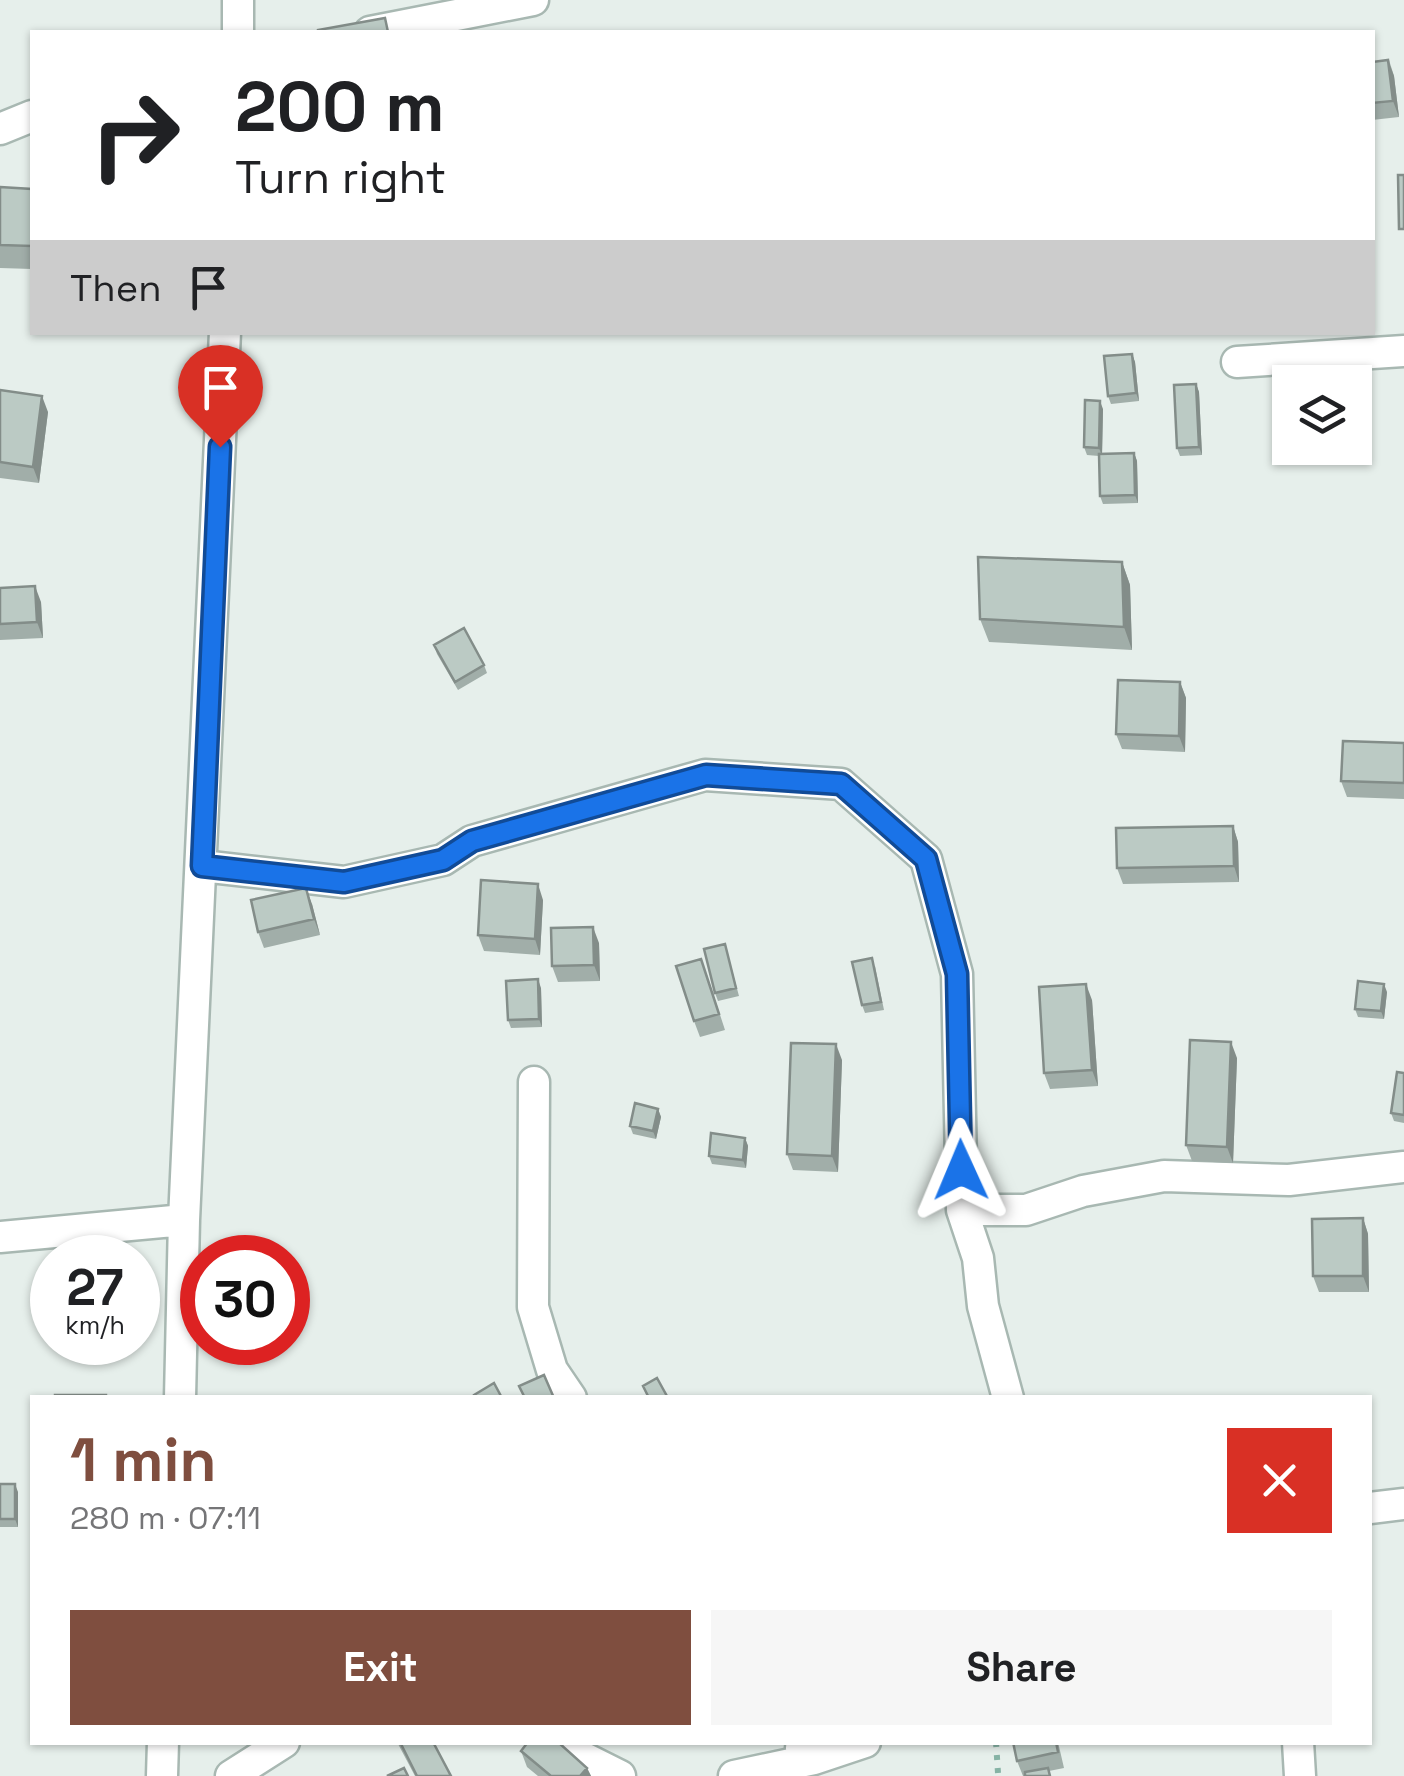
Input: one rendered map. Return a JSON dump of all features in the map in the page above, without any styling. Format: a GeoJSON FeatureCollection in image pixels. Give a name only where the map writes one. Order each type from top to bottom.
{"type":"FeatureCollection","features":[{"type":"Feature","properties":{"kind":"street"},"geometry":{"type":"LineString","coordinates":[[238,0],[238,30]]}},
{"type":"Feature","properties":{"kind":"street"},"geometry":{"type":"LineString","coordinates":[[380,30],[534,0]]}},
{"type":"Feature","properties":{"kind":"street"},"geometry":{"type":"LineString","coordinates":[[0,129],[30,117]]}},
{"type":"Feature","properties":{"kind":"street"},"geometry":{"type":"LineString","coordinates":[[180,1395],[184,1220],[225,335]]}},
{"type":"Feature","properties":{"kind":"street"},"geometry":{"type":"LineString","coordinates":[[1237,362],[1404,351]]}},
{"type":"Feature","properties":{"kind":"street"},"geometry":{"type":"LineString","coordinates":[[202,866],[344,882],[443,860],[472,841],[706,775],[841,784],[926,859],[957,974],[962,1210],[978,1258],[982,1306],[1007,1395]]}},
{"type":"Feature","properties":{"kind":"street"},"geometry":{"type":"LineString","coordinates":[[534,1082],[533,1307],[552,1370],[569,1395]]}},
{"type":"Feature","properties":{"kind":"street"},"geometry":{"type":"LineString","coordinates":[[962,1210],[1026,1210],[1082,1191],[1164,1176],[1289,1180],[1404,1166]]}},
{"type":"Feature","properties":{"kind":"street"},"geometry":{"type":"LineString","coordinates":[[0,1237],[184,1220]]}},
{"type":"Feature","properties":{"kind":"street"},"geometry":{"type":"LineString","coordinates":[[1372,1508],[1404,1504]]}},
{"type":"Feature","properties":{"kind":"street"},"geometry":{"type":"LineString","coordinates":[[162,1776],[163,1745]]}},
{"type":"Feature","properties":{"kind":"street"},"geometry":{"type":"LineString","coordinates":[[231,1776],[279,1745]]}},
{"type":"Feature","properties":{"kind":"street"},"geometry":{"type":"LineString","coordinates":[[558,1745],[620,1776]]}},
{"type":"Feature","properties":{"kind":"street"},"geometry":{"type":"LineString","coordinates":[[734,1776],[804,1751],[844,1745]]}},
{"type":"Feature","properties":{"kind":"street"},"geometry":{"type":"LineString","coordinates":[[1298,1745],[1300,1776]]}},
{"type":"Feature","properties":{"kind":"path"},"geometry":{"type":"LineString","coordinates":[[996,1745],[998,1773]]}},
{"type":"Feature","properties":{"kind":"building"},"geometry":{"type":"Polygon","coordinates":[[[385,18],[388,30],[318,30],[385,18]]]}},
{"type":"Feature","properties":{"kind":"building"},"geometry":{"type":"Polygon","coordinates":[[[1388,60],[1393,101],[1375,103],[1375,62],[1388,60]]]}},
{"type":"Feature","properties":{"kind":"building"},"geometry":{"type":"Polygon","coordinates":[[[1398,175],[1404,175],[1404,229],[1399,229],[1398,175]]]}},
{"type":"Feature","properties":{"kind":"building"},"geometry":{"type":"Polygon","coordinates":[[[0,187],[30,189],[30,246],[0,245],[0,187]]]}},
{"type":"Feature","properties":{"kind":"building"},"geometry":{"type":"Polygon","coordinates":[[[1132,354],[1136,393],[1108,396],[1104,356],[1132,354]]]}},
{"type":"Feature","properties":{"kind":"building"},"geometry":{"type":"Polygon","coordinates":[[[1196,384],[1199,447],[1177,448],[1174,385],[1196,384]]]}},
{"type":"Feature","properties":{"kind":"building"},"geometry":{"type":"Polygon","coordinates":[[[0,390],[42,396],[33,467],[0,462],[0,390]]]}},
{"type":"Feature","properties":{"kind":"building"},"geometry":{"type":"Polygon","coordinates":[[[1085,400],[1100,401],[1099,448],[1084,447],[1085,400]]]}},
{"type":"Feature","properties":{"kind":"building"},"geometry":{"type":"Polygon","coordinates":[[[1134,453],[1135,495],[1100,496],[1099,454],[1134,453]]]}},
{"type":"Feature","properties":{"kind":"building"},"geometry":{"type":"Polygon","coordinates":[[[978,557],[1122,562],[1124,627],[980,619],[978,557]]]}},
{"type":"Feature","properties":{"kind":"building"},"geometry":{"type":"Polygon","coordinates":[[[35,586],[37,622],[0,624],[0,588],[35,586]]]}},
{"type":"Feature","properties":{"kind":"building"},"geometry":{"type":"Polygon","coordinates":[[[464,628],[484,665],[455,682],[434,645],[464,628]]]}},
{"type":"Feature","properties":{"kind":"building"},"geometry":{"type":"Polygon","coordinates":[[[1118,680],[1180,682],[1179,736],[1116,734],[1118,680]]]}},
{"type":"Feature","properties":{"kind":"building"},"geometry":{"type":"Polygon","coordinates":[[[1343,741],[1404,743],[1404,783],[1341,781],[1343,741]]]}},
{"type":"Feature","properties":{"kind":"building"},"geometry":{"type":"Polygon","coordinates":[[[1233,826],[1234,866],[1117,868],[1116,828],[1233,826]]]}},
{"type":"Feature","properties":{"kind":"building"},"geometry":{"type":"Polygon","coordinates":[[[481,880],[538,884],[535,939],[478,935],[481,880]]]}},
{"type":"Feature","properties":{"kind":"building"},"geometry":{"type":"Polygon","coordinates":[[[306,888],[314,919],[258,932],[251,900],[306,888]]]}},
{"type":"Feature","properties":{"kind":"building"},"geometry":{"type":"Polygon","coordinates":[[[593,927],[594,965],[552,966],[551,928],[593,927]]]}},
{"type":"Feature","properties":{"kind":"building"},"geometry":{"type":"Polygon","coordinates":[[[725,944],[736,988],[715,993],[704,949],[725,944]]]}},
{"type":"Feature","properties":{"kind":"building"},"geometry":{"type":"Polygon","coordinates":[[[872,958],[881,1002],[862,1005],[852,962],[872,958]]]}},
{"type":"Feature","properties":{"kind":"building"},"geometry":{"type":"Polygon","coordinates":[[[701,959],[719,1014],[694,1021],[676,966],[701,959]]]}},
{"type":"Feature","properties":{"kind":"building"},"geometry":{"type":"Polygon","coordinates":[[[538,979],[539,1019],[508,1020],[506,981],[538,979]]]}},
{"type":"Feature","properties":{"kind":"building"},"geometry":{"type":"Polygon","coordinates":[[[1358,981],[1384,984],[1381,1011],[1355,1009],[1358,981]]]}},
{"type":"Feature","properties":{"kind":"building"},"geometry":{"type":"Polygon","coordinates":[[[1086,984],[1092,1070],[1044,1073],[1039,987],[1086,984]]]}},
{"type":"Feature","properties":{"kind":"building"},"geometry":{"type":"Polygon","coordinates":[[[1190,1040],[1231,1042],[1227,1147],[1186,1145],[1190,1040]]]}},
{"type":"Feature","properties":{"kind":"building"},"geometry":{"type":"Polygon","coordinates":[[[791,1043],[836,1044],[832,1156],[787,1154],[791,1043]]]}},
{"type":"Feature","properties":{"kind":"building"},"geometry":{"type":"Polygon","coordinates":[[[1397,1072],[1404,1073],[1404,1115],[1391,1113],[1397,1072]]]}},
{"type":"Feature","properties":{"kind":"building"},"geometry":{"type":"Polygon","coordinates":[[[635,1103],[658,1109],[653,1131],[630,1126],[635,1103]]]}},
{"type":"Feature","properties":{"kind":"building"},"geometry":{"type":"Polygon","coordinates":[[[711,1133],[745,1138],[743,1160],[709,1156],[711,1133]]]}},
{"type":"Feature","properties":{"kind":"building"},"geometry":{"type":"Polygon","coordinates":[[[1363,1218],[1363,1276],[1313,1276],[1312,1219],[1363,1218]]]}},
{"type":"Feature","properties":{"kind":"building"},"geometry":{"type":"Polygon","coordinates":[[[544,1375],[553,1395],[524,1395],[519,1386],[544,1375]]]}},
{"type":"Feature","properties":{"kind":"building"},"geometry":{"type":"Polygon","coordinates":[[[657,1378],[666,1395],[648,1395],[643,1386],[657,1378]]]}},
{"type":"Feature","properties":{"kind":"building"},"geometry":{"type":"Polygon","coordinates":[[[494,1383],[500,1395],[474,1395],[494,1383]]]}},
{"type":"Feature","properties":{"kind":"building"},"geometry":{"type":"Polygon","coordinates":[[[0,1484],[15,1484],[15,1519],[0,1519],[0,1484]]]}},
{"type":"Feature","properties":{"kind":"building"},"geometry":{"type":"Polygon","coordinates":[[[402,1745],[435,1745],[451,1776],[417,1776],[402,1745]]]}},
{"type":"Feature","properties":{"kind":"building"},"geometry":{"type":"Polygon","coordinates":[[[526,1745],[561,1745],[587,1768],[580,1776],[551,1776],[521,1751],[526,1745]]]}},
{"type":"Feature","properties":{"kind":"building"},"geometry":{"type":"Polygon","coordinates":[[[1014,1745],[1057,1745],[1058,1752],[1017,1761],[1014,1745]]]}},
{"type":"Feature","properties":{"kind":"building"},"geometry":{"type":"Polygon","coordinates":[[[404,1768],[408,1776],[387,1776],[404,1768]]]}},
{"type":"Feature","properties":{"kind":"building"},"geometry":{"type":"Polygon","coordinates":[[[1048,1768],[1050,1776],[1025,1776],[1025,1772],[1048,1768]]]}},
{"type":"Feature","properties":{"kind":"route"},"geometry":{"type":"LineString","coordinates":[[220,447],[202,866],[344,882],[443,860],[472,841],[706,775],[841,784],[926,859],[957,974],[961,1170]]}}]}
